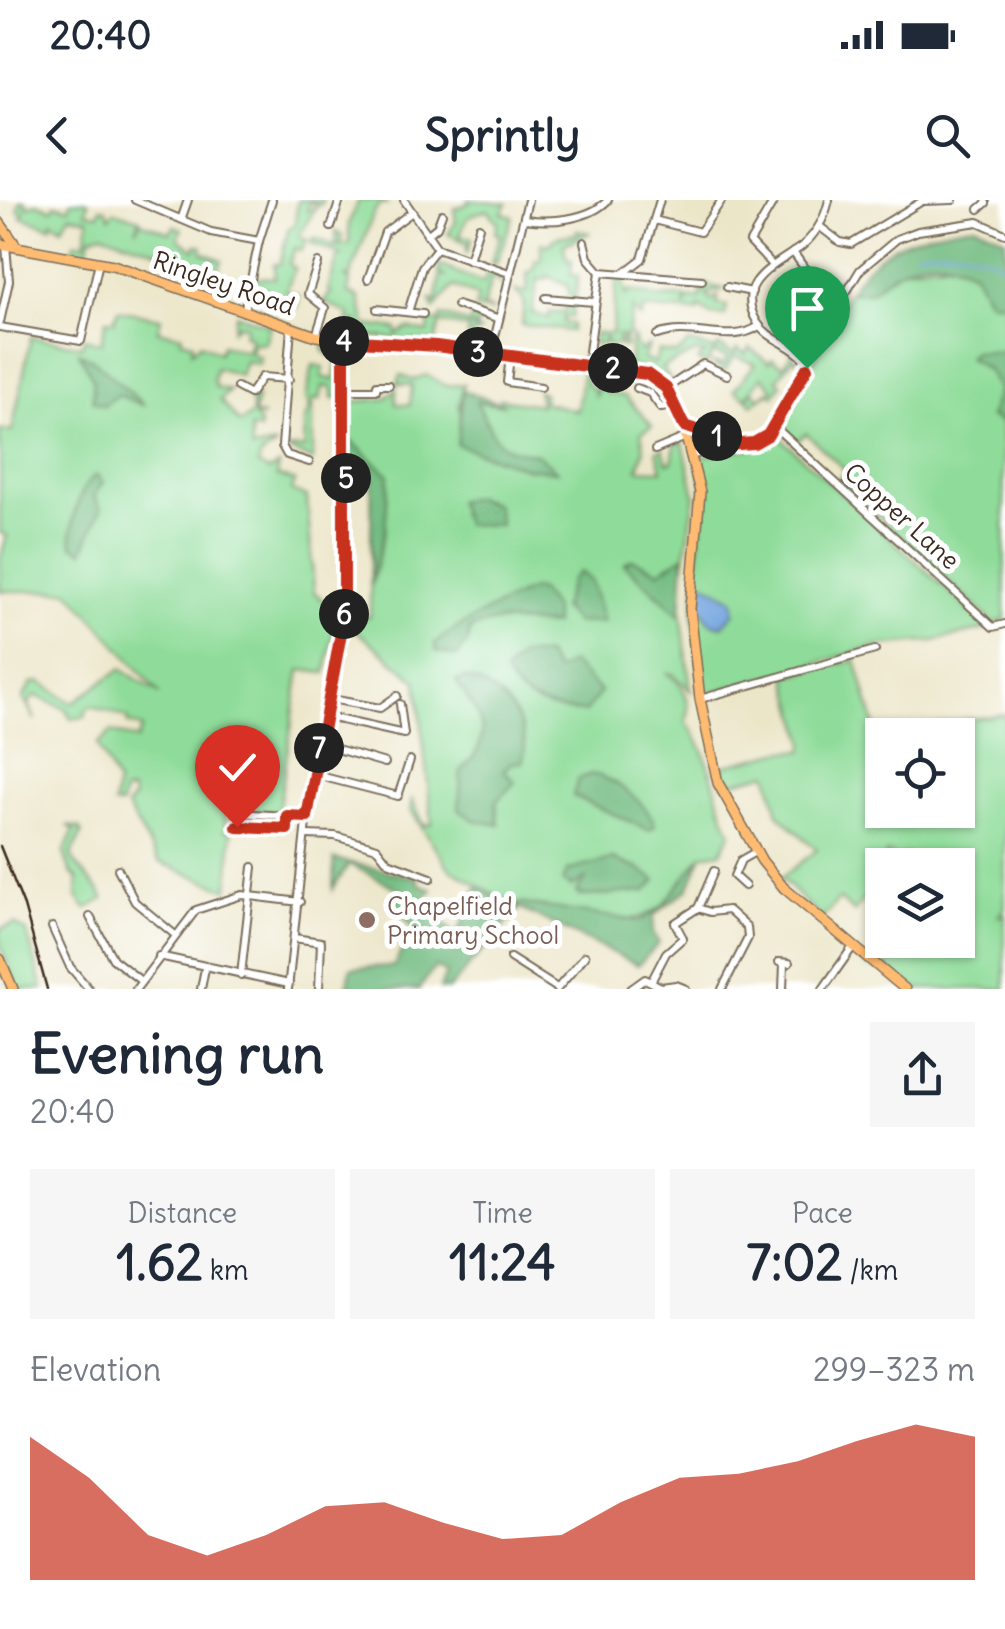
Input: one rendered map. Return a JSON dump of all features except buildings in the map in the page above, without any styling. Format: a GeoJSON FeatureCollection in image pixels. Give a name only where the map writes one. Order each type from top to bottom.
{"type":"FeatureCollection","features":[{"type":"Feature","properties":{"kind":"main road"},"geometry":{"type":"LineString","coordinates":[[0,223],[8,245]]}},
{"type":"Feature","properties":{"kind":"main road","name":"Ringley Road"},"geometry":{"type":"LineString","coordinates":[[8,245],[99,261],[316,336],[510,355],[647,374],[666,388]]}},
{"type":"Feature","properties":{"kind":"main road"},"geometry":{"type":"LineString","coordinates":[[666,388],[685,431],[701,505],[690,609],[700,699],[718,783],[757,851],[784,888],[904,989]]}},
{"type":"Feature","properties":{"kind":"main road"},"geometry":{"type":"LineString","coordinates":[[0,959],[12,989]]}},
{"type":"Feature","properties":{"kind":"street"},"geometry":{"type":"LineString","coordinates":[[135,200],[211,232],[258,241]]}},
{"type":"Feature","properties":{"kind":"street"},"geometry":{"type":"LineString","coordinates":[[182,218],[188,200]]}},
{"type":"Feature","properties":{"kind":"street"},"geometry":{"type":"LineString","coordinates":[[244,313],[258,241],[272,200]]}},
{"type":"Feature","properties":{"kind":"street"},"geometry":{"type":"LineString","coordinates":[[331,227],[340,200]]}},
{"type":"Feature","properties":{"kind":"street"},"geometry":{"type":"LineString","coordinates":[[404,200],[437,248],[509,273]]}},
{"type":"Feature","properties":{"kind":"street"},"geometry":{"type":"LineString","coordinates":[[491,353],[528,200]]}},
{"type":"Feature","properties":{"kind":"street"},"geometry":{"type":"LineString","coordinates":[[525,218],[551,221],[594,210],[608,200]]}},
{"type":"Feature","properties":{"kind":"street"},"geometry":{"type":"LineString","coordinates":[[642,276],[638,264],[660,200]]}},
{"type":"Feature","properties":{"kind":"street"},"geometry":{"type":"LineString","coordinates":[[654,220],[700,232],[722,200]]}},
{"type":"Feature","properties":{"kind":"street"},"geometry":{"type":"LineString","coordinates":[[805,360],[759,326],[752,292],[760,274],[793,252],[820,226],[829,200]]}},
{"type":"Feature","properties":{"kind":"street"},"geometry":{"type":"LineString","coordinates":[[820,226],[840,242],[850,244],[923,200],[953,200]]}},
{"type":"Feature","properties":{"kind":"street"},"geometry":{"type":"LineString","coordinates":[[771,264],[747,243],[773,206]]}},
{"type":"Feature","properties":{"kind":"street"},"geometry":{"type":"LineString","coordinates":[[368,279],[384,234],[412,212]]}},
{"type":"Feature","properties":{"kind":"street"},"geometry":{"type":"LineString","coordinates":[[427,235],[439,217]]}},
{"type":"Feature","properties":{"kind":"street"},"geometry":{"type":"LineString","coordinates":[[692,455],[726,445],[754,443],[775,427],[806,371],[805,360],[860,270],[897,239],[918,231],[978,222],[1005,234]]}},
{"type":"Feature","properties":{"kind":"street"},"geometry":{"type":"LineString","coordinates":[[469,260],[479,227]]}},
{"type":"Feature","properties":{"kind":"street"},"geometry":{"type":"LineString","coordinates":[[584,242],[588,258],[600,272],[702,280]]}},
{"type":"Feature","properties":{"kind":"street"},"geometry":{"type":"LineString","coordinates":[[8,245],[8,281],[0,325],[82,341],[99,261]]}},
{"type":"Feature","properties":{"kind":"street"},"geometry":{"type":"LineString","coordinates":[[408,312],[422,267],[437,248]]}},
{"type":"Feature","properties":{"kind":"street"},"geometry":{"type":"LineString","coordinates":[[793,252],[817,286],[809,306]]}},
{"type":"Feature","properties":{"kind":"street"},"geometry":{"type":"LineString","coordinates":[[316,336],[325,308],[308,294],[318,264]]}},
{"type":"Feature","properties":{"kind":"street"},"geometry":{"type":"LineString","coordinates":[[622,272],[638,264]]}},
{"type":"Feature","properties":{"kind":"street"},"geometry":{"type":"LineString","coordinates":[[587,366],[600,272]]}},
{"type":"Feature","properties":{"kind":"street"},"geometry":{"type":"LineString","coordinates":[[731,289],[752,292]]}},
{"type":"Feature","properties":{"kind":"street"},"geometry":{"type":"LineString","coordinates":[[546,298],[594,302]]}},
{"type":"Feature","properties":{"kind":"street"},"geometry":{"type":"LineString","coordinates":[[457,305],[497,318]]}},
{"type":"Feature","properties":{"kind":"street"},"geometry":{"type":"LineString","coordinates":[[380,308],[423,314]]}},
{"type":"Feature","properties":{"kind":"street"},"geometry":{"type":"LineString","coordinates":[[658,335],[680,328],[744,334],[759,326]]}},
{"type":"Feature","properties":{"kind":"street"},"geometry":{"type":"LineString","coordinates":[[291,328],[282,446],[287,455],[306,459]]}},
{"type":"Feature","properties":{"kind":"street"},"geometry":{"type":"LineString","coordinates":[[159,956],[288,986],[312,774],[328,717],[344,617],[344,340]]}},
{"type":"Feature","properties":{"kind":"street"},"geometry":{"type":"LineString","coordinates":[[510,355],[507,382],[542,387]]}},
{"type":"Feature","properties":{"kind":"street"},"geometry":{"type":"LineString","coordinates":[[666,388],[704,364],[728,376]]}},
{"type":"Feature","properties":{"kind":"street"},"geometry":{"type":"LineString","coordinates":[[236,387],[250,394],[262,376],[290,379]]}},
{"type":"Feature","properties":{"kind":"street"},"geometry":{"type":"LineString","coordinates":[[346,390],[369,391],[376,390],[377,385],[389,386]]}},
{"type":"Feature","properties":{"kind":"street"},"geometry":{"type":"LineString","coordinates":[[637,388],[650,392],[661,408],[675,405]]}},
{"type":"Feature","properties":{"kind":"street","name":"Copper Lane"},"geometry":{"type":"LineString","coordinates":[[775,427],[993,627],[1005,624]]}},
{"type":"Feature","properties":{"kind":"street"},"geometry":{"type":"LineString","coordinates":[[654,450],[685,431],[722,438],[726,445]]}},
{"type":"Feature","properties":{"kind":"street"},"geometry":{"type":"LineString","coordinates":[[700,699],[874,650]]}},
{"type":"Feature","properties":{"kind":"street"},"geometry":{"type":"LineString","coordinates":[[328,717],[404,734],[398,700],[380,708],[331,699]]}},
{"type":"Feature","properties":{"kind":"street"},"geometry":{"type":"LineString","coordinates":[[320,744],[385,763]]}},
{"type":"Feature","properties":{"kind":"street"},"geometry":{"type":"LineString","coordinates":[[298,754],[316,759]]}},
{"type":"Feature","properties":{"kind":"street"},"geometry":{"type":"LineString","coordinates":[[312,774],[398,796],[410,760]]}},
{"type":"Feature","properties":{"kind":"street"},"geometry":{"type":"LineString","coordinates":[[236,813],[307,817]]}},
{"type":"Feature","properties":{"kind":"street"},"geometry":{"type":"LineString","coordinates":[[237,827],[287,829],[287,816]]}},
{"type":"Feature","properties":{"kind":"street"},"geometry":{"type":"LineString","coordinates":[[306,835],[335,836],[376,848],[388,862],[431,878]]}},
{"type":"Feature","properties":{"kind":"street"},"geometry":{"type":"LineString","coordinates":[[744,886],[734,876],[741,860],[757,851]]}},
{"type":"Feature","properties":{"kind":"street"},"geometry":{"type":"LineString","coordinates":[[241,975],[254,867]]}},
{"type":"Feature","properties":{"kind":"street"},"geometry":{"type":"LineString","coordinates":[[118,868],[135,902],[174,934]]}},
{"type":"Feature","properties":{"kind":"street"},"geometry":{"type":"LineString","coordinates":[[652,980],[666,953],[683,938],[673,924],[698,908],[715,874]]}},
{"type":"Feature","properties":{"kind":"street"},"geometry":{"type":"LineString","coordinates":[[90,918],[113,959],[139,985],[196,910],[231,898],[252,896],[300,902]]}},
{"type":"Feature","properties":{"kind":"street"},"geometry":{"type":"LineString","coordinates":[[698,908],[710,912],[728,910],[747,927],[748,938],[722,989]]}},
{"type":"Feature","properties":{"kind":"street"},"geometry":{"type":"LineString","coordinates":[[52,927],[69,968],[88,989]]}},
{"type":"Feature","properties":{"kind":"street"},"geometry":{"type":"LineString","coordinates":[[294,938],[321,942],[319,989]]}},
{"type":"Feature","properties":{"kind":"street"},"geometry":{"type":"LineString","coordinates":[[823,989],[852,948]]}},
{"type":"Feature","properties":{"kind":"street"},"geometry":{"type":"LineString","coordinates":[[510,958],[557,988],[585,956]]}},
{"type":"Feature","properties":{"kind":"street"},"geometry":{"type":"LineString","coordinates":[[783,989],[784,963]]}},
{"type":"Feature","properties":{"kind":"street"},"geometry":{"type":"LineString","coordinates":[[202,989],[205,968]]}},
{"type":"Feature","properties":{"kind":"street"},"geometry":{"type":"LineString","coordinates":[[631,989],[640,980],[652,980],[661,988],[676,984],[686,989]]}},
{"type":"Feature","properties":{"kind":"green space"},"geometry":{"type":"Polygon","coordinates":[[[298,200],[323,200],[321,205],[309,202],[307,211],[317,206],[299,236],[307,240],[301,251],[295,248],[289,264],[295,268],[286,290],[299,296],[297,306],[256,284],[251,295],[254,277],[275,278],[274,264],[280,264],[288,229],[295,224],[298,200]]]}},
{"type":"Feature","properties":{"kind":"green space"},"geometry":{"type":"Polygon","coordinates":[[[359,200],[381,200],[388,205],[380,204],[374,212],[350,277],[344,277],[350,280],[348,293],[359,297],[366,325],[397,329],[397,335],[408,328],[428,333],[429,321],[439,322],[441,316],[470,324],[473,314],[480,316],[477,326],[471,327],[480,331],[467,337],[468,328],[440,323],[435,343],[346,334],[358,322],[347,321],[350,315],[324,302],[331,292],[328,290],[337,259],[342,255],[311,243],[314,238],[336,246],[336,232],[342,235],[340,246],[349,243],[349,222],[359,200]]]}},
{"type":"Feature","properties":{"kind":"green space"},"geometry":{"type":"Polygon","coordinates":[[[468,200],[507,203],[502,213],[513,216],[496,264],[491,263],[500,235],[495,233],[498,223],[488,210],[473,214],[464,224],[460,236],[472,238],[467,254],[467,243],[448,234],[456,222],[454,209],[469,203],[468,200]]]}},
{"type":"Feature","properties":{"kind":"green space"},"geometry":{"type":"Polygon","coordinates":[[[20,201],[26,201],[26,207],[36,203],[53,209],[55,204],[69,208],[71,201],[89,202],[86,212],[99,214],[100,208],[106,209],[110,217],[114,211],[140,219],[136,230],[141,222],[170,233],[174,226],[182,229],[178,239],[195,250],[196,245],[202,246],[203,253],[222,260],[218,271],[101,233],[90,237],[87,255],[71,251],[76,242],[85,243],[89,219],[70,215],[62,228],[52,221],[51,227],[21,217],[24,212],[18,211],[20,201]]]}},
{"type":"Feature","properties":{"kind":"green space"},"geometry":{"type":"Polygon","coordinates":[[[975,225],[1005,238],[1005,303],[989,301],[974,272],[932,260],[906,267],[870,292],[849,292],[874,261],[903,242],[975,225]]]}},
{"type":"Feature","properties":{"kind":"green space"},"geometry":{"type":"Polygon","coordinates":[[[577,230],[589,233],[563,245],[568,261],[572,260],[571,275],[578,276],[575,298],[570,297],[567,284],[547,276],[545,280],[538,279],[532,313],[549,318],[550,312],[564,313],[569,302],[574,303],[572,317],[564,317],[564,323],[572,324],[571,331],[522,325],[524,301],[516,291],[528,292],[527,273],[535,269],[535,260],[541,260],[541,243],[549,245],[557,237],[577,234],[577,230]]]}},
{"type":"Feature","properties":{"kind":"green space"},"geometry":{"type":"Polygon","coordinates":[[[950,262],[974,272],[989,301],[1005,303],[1005,352],[974,352],[968,358],[987,371],[999,391],[1005,620],[994,623],[838,479],[846,471],[806,433],[796,443],[779,428],[849,292],[870,292],[895,269],[950,262]]]}},
{"type":"Feature","properties":{"kind":"green space"},"geometry":{"type":"Polygon","coordinates":[[[439,265],[483,283],[489,270],[499,274],[500,280],[492,277],[483,307],[494,311],[475,308],[478,297],[454,286],[434,309],[431,300],[437,301],[440,275],[447,277],[439,273],[439,265]]]}},
{"type":"Feature","properties":{"kind":"green space"},"geometry":{"type":"Polygon","coordinates":[[[617,277],[622,278],[626,295],[630,291],[660,298],[685,297],[685,308],[687,299],[700,298],[704,284],[723,289],[706,294],[711,300],[718,296],[717,304],[727,306],[725,316],[710,315],[699,307],[698,312],[644,309],[641,318],[633,308],[626,347],[621,347],[622,336],[618,335],[618,345],[609,346],[605,338],[604,344],[594,345],[595,333],[612,334],[617,277]]]}},
{"type":"Feature","properties":{"kind":"green space"},"geometry":{"type":"Polygon","coordinates":[[[118,310],[161,318],[158,331],[182,335],[181,340],[193,343],[192,351],[201,343],[219,353],[222,345],[247,352],[251,337],[244,335],[246,326],[238,324],[233,329],[236,314],[270,326],[265,343],[253,343],[251,354],[260,357],[259,364],[245,361],[240,375],[216,368],[213,380],[217,388],[230,390],[220,400],[240,423],[253,414],[251,398],[257,397],[254,415],[264,416],[255,417],[259,430],[251,428],[252,449],[277,445],[261,456],[258,465],[269,471],[279,465],[277,476],[295,481],[292,491],[307,497],[314,592],[337,613],[326,673],[300,670],[278,812],[226,812],[225,831],[232,832],[228,890],[159,862],[127,807],[134,797],[131,791],[124,792],[121,805],[114,805],[117,783],[97,745],[111,732],[137,740],[142,728],[127,723],[128,718],[92,706],[85,711],[86,717],[71,719],[66,709],[34,695],[29,704],[35,720],[23,698],[32,683],[40,682],[72,703],[121,669],[160,694],[69,591],[0,591],[0,559],[7,535],[0,533],[0,430],[12,431],[31,337],[82,346],[84,338],[101,343],[106,320],[114,321],[118,310]]]}},
{"type":"Feature","properties":{"kind":"green space"},"geometry":{"type":"Polygon","coordinates":[[[632,337],[640,351],[649,346],[643,359],[655,363],[658,351],[677,354],[689,343],[715,350],[719,346],[733,354],[738,349],[745,354],[750,348],[769,363],[772,359],[783,366],[791,354],[798,360],[792,360],[777,380],[781,384],[774,396],[770,392],[752,404],[748,399],[752,390],[759,398],[773,389],[762,377],[745,398],[734,390],[755,364],[734,356],[725,371],[713,364],[725,364],[727,357],[713,353],[708,363],[701,363],[698,360],[705,354],[696,352],[662,368],[671,381],[651,370],[629,367],[632,337]]]}},
{"type":"Feature","properties":{"kind":"green space"},"geometry":{"type":"Polygon","coordinates":[[[323,342],[341,355],[341,397],[333,398],[332,388],[323,386],[320,400],[313,399],[313,460],[285,449],[305,448],[304,421],[310,408],[306,398],[313,365],[324,367],[322,377],[334,380],[337,359],[324,351],[323,342]]]}},
{"type":"Feature","properties":{"kind":"green space"},"geometry":{"type":"Polygon","coordinates":[[[974,352],[1005,352],[1003,423],[990,417],[999,389],[987,369],[968,358],[974,352]]]}},
{"type":"Feature","properties":{"kind":"green space"},"geometry":{"type":"Polygon","coordinates":[[[79,353],[94,360],[145,406],[118,395],[104,405],[93,401],[93,379],[79,353]]]}},
{"type":"Feature","properties":{"kind":"green space"},"geometry":{"type":"Polygon","coordinates":[[[583,370],[589,370],[587,385],[595,390],[595,397],[599,385],[604,385],[606,393],[625,396],[652,426],[641,433],[644,449],[638,469],[662,470],[657,451],[663,448],[667,463],[672,462],[675,444],[683,442],[695,496],[679,595],[691,691],[673,674],[666,673],[685,694],[686,722],[707,760],[731,833],[721,852],[702,855],[683,885],[664,904],[645,916],[625,920],[603,920],[520,903],[517,907],[449,868],[410,809],[412,800],[424,825],[432,824],[417,681],[351,626],[352,617],[370,617],[372,467],[350,466],[349,402],[385,399],[396,389],[396,404],[410,405],[412,385],[397,384],[401,375],[412,380],[426,375],[446,386],[464,384],[459,407],[475,451],[526,468],[527,452],[501,444],[476,401],[498,404],[499,399],[540,405],[538,390],[544,394],[543,402],[577,411],[583,370]],[[612,859],[567,871],[570,887],[584,876],[587,880],[579,896],[609,894],[637,868],[612,859]]]}},
{"type":"Feature","properties":{"kind":"green space"},"geometry":{"type":"Polygon","coordinates":[[[463,391],[505,405],[477,402],[498,441],[511,449],[537,454],[557,471],[526,468],[457,445],[463,391]]]}},
{"type":"Feature","properties":{"kind":"green space"},"geometry":{"type":"Polygon","coordinates":[[[774,432],[989,628],[934,641],[878,646],[702,695],[693,615],[704,495],[697,457],[758,447],[774,432]]]}},
{"type":"Feature","properties":{"kind":"green space"},"geometry":{"type":"Polygon","coordinates":[[[350,440],[389,475],[385,530],[371,586],[372,467],[350,466],[350,440]]]}},
{"type":"Feature","properties":{"kind":"green space"},"geometry":{"type":"Polygon","coordinates":[[[96,475],[103,482],[94,496],[101,509],[83,551],[72,545],[74,517],[80,497],[96,475]]]}},
{"type":"Feature","properties":{"kind":"green space"},"geometry":{"type":"Polygon","coordinates":[[[475,497],[496,505],[500,525],[464,524],[457,501],[475,497]]]}},
{"type":"Feature","properties":{"kind":"green space"},"geometry":{"type":"Polygon","coordinates":[[[684,556],[681,616],[624,564],[632,559],[659,571],[684,556]]]}},
{"type":"Feature","properties":{"kind":"green space"},"geometry":{"type":"Polygon","coordinates":[[[580,572],[591,581],[603,622],[576,623],[562,608],[571,580],[580,572]]]}},
{"type":"Feature","properties":{"kind":"green space"},"geometry":{"type":"Polygon","coordinates":[[[532,589],[540,591],[554,609],[554,625],[499,621],[471,628],[467,643],[457,656],[436,651],[435,643],[447,635],[532,589]]]}},
{"type":"Feature","properties":{"kind":"green space"},"geometry":{"type":"Polygon","coordinates":[[[522,655],[546,655],[556,671],[571,663],[601,692],[585,712],[538,703],[518,691],[505,672],[522,655]]]}},
{"type":"Feature","properties":{"kind":"green space"},"geometry":{"type":"Polygon","coordinates":[[[856,660],[872,718],[865,718],[865,828],[975,828],[975,719],[1005,714],[1005,908],[999,916],[1005,914],[1005,989],[911,989],[885,969],[892,958],[975,958],[975,848],[865,848],[865,898],[854,912],[839,899],[822,919],[781,878],[817,850],[778,814],[768,773],[724,785],[720,777],[723,766],[783,751],[803,751],[805,743],[787,676],[856,660]]]}},
{"type":"Feature","properties":{"kind":"green space"},"geometry":{"type":"Polygon","coordinates":[[[465,678],[502,698],[524,734],[522,762],[511,763],[504,770],[515,782],[496,802],[499,825],[474,820],[459,810],[461,770],[473,758],[482,736],[477,715],[456,681],[465,678]]]}},
{"type":"Feature","properties":{"kind":"green space"},"geometry":{"type":"Polygon","coordinates":[[[591,774],[629,793],[646,809],[655,826],[649,830],[573,796],[578,779],[591,774]]]}},
{"type":"Feature","properties":{"kind":"green space"},"geometry":{"type":"Polygon","coordinates":[[[67,826],[79,828],[82,833],[71,855],[104,899],[86,909],[77,897],[78,879],[71,873],[64,853],[74,830],[67,826]]]}},
{"type":"Feature","properties":{"kind":"green space"},"geometry":{"type":"Polygon","coordinates":[[[702,855],[688,889],[654,915],[653,934],[659,943],[638,965],[517,907],[519,903],[640,921],[661,908],[702,855]]]}},
{"type":"Feature","properties":{"kind":"green space"},"geometry":{"type":"Polygon","coordinates":[[[334,859],[418,878],[419,884],[432,890],[422,903],[457,936],[477,887],[518,910],[449,989],[440,989],[446,973],[435,967],[419,989],[347,989],[351,968],[394,966],[413,927],[394,906],[402,891],[349,864],[333,889],[334,859]]]}},
{"type":"Feature","properties":{"kind":"green space"},"geometry":{"type":"Polygon","coordinates":[[[612,859],[656,880],[646,891],[588,896],[576,893],[587,877],[574,886],[563,882],[567,871],[612,859]]]}},
{"type":"Feature","properties":{"kind":"green space"},"geometry":{"type":"Polygon","coordinates":[[[15,924],[27,932],[43,989],[18,989],[0,945],[0,929],[15,924]]]}},
{"type":"Feature","properties":{"kind":"water"},"geometry":{"type":"Polygon","coordinates":[[[700,580],[733,599],[735,612],[722,626],[710,623],[701,607],[697,596],[700,580]]]}},
{"type":"Feature","properties":{"kind":"waterway"},"geometry":{"type":"LineString","coordinates":[[916,252],[962,251],[1005,265]]}},
{"type":"Feature","properties":{"kind":"tram line"},"geometry":{"type":"LineString","coordinates":[[0,846],[24,906],[47,989]]}},
{"type":"Feature","properties":{"kind":"place","name":"Chapelfield Primary School"},"geometry":{"type":"Point","coordinates":[367,920]}},
{"type":"Feature","properties":{"kind":"route"},"geometry":{"type":"LineString","coordinates":[[237,827],[287,829],[287,816],[307,817],[344,617],[344,340],[436,346],[647,374],[666,388],[684,426],[722,438],[726,445],[754,443],[768,435],[807,368]]}}]}
